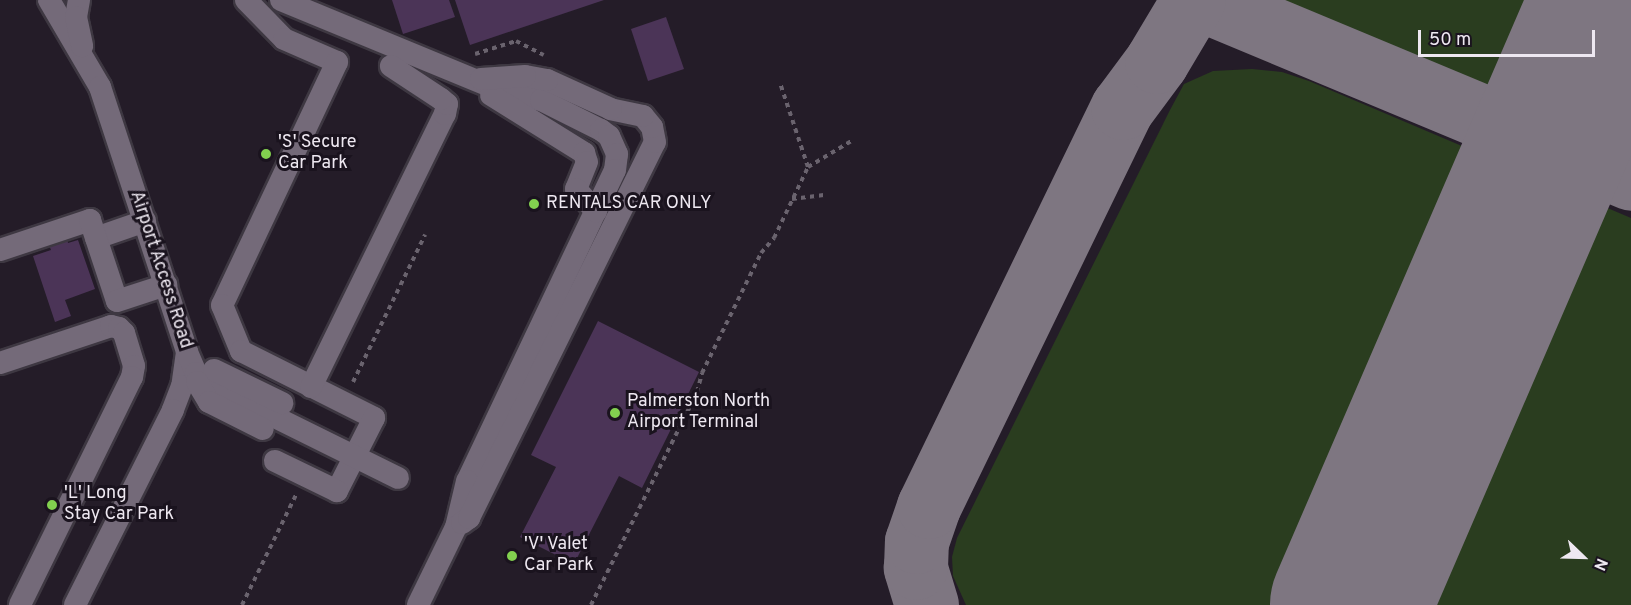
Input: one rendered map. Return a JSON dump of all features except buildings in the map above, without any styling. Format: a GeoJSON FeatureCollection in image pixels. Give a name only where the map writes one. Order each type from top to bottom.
{"type":"FeatureCollection","features":[{"type":"Feature","properties":{"kind":"street","name":"Airport Access Road"},"geometry":{"type":"LineString","coordinates":[[49,0],[94,72],[188,352],[182,386],[172,410],[75,605]]}},
{"type":"Feature","properties":{"kind":"street"},"geometry":{"type":"LineString","coordinates":[[79,0],[77,30],[94,72]]}},
{"type":"Feature","properties":{"kind":"street"},"geometry":{"type":"LineString","coordinates":[[246,0],[284,39],[337,62],[222,305],[237,347],[258,360],[374,418],[337,491],[275,461]]}},
{"type":"Feature","properties":{"kind":"street"},"geometry":{"type":"LineString","coordinates":[[281,0],[351,29],[465,69],[486,80],[525,76],[547,80],[611,109],[643,117],[652,127],[654,142],[469,518],[456,527]]}},
{"type":"Feature","properties":{"kind":"street"},"geometry":{"type":"LineString","coordinates":[[312,387],[440,126],[447,104],[433,92],[391,66],[351,29]]}},
{"type":"Feature","properties":{"kind":"street"},"geometry":{"type":"LineString","coordinates":[[465,69],[584,153],[587,162],[576,189],[596,211]]}},
{"type":"Feature","properties":{"kind":"street"},"geometry":{"type":"LineString","coordinates":[[418,605],[456,527],[467,481],[596,211],[617,161],[614,144],[609,136],[541,100],[504,92],[465,69]]}},
{"type":"Feature","properties":{"kind":"street"},"geometry":{"type":"LineString","coordinates":[[0,250],[90,220],[117,301],[166,285]]}},
{"type":"Feature","properties":{"kind":"street"},"geometry":{"type":"LineString","coordinates":[[96,238],[145,221]]}},
{"type":"Feature","properties":{"kind":"street"},"geometry":{"type":"LineString","coordinates":[[0,363],[111,326],[119,328],[123,333],[134,366],[132,377],[20,605]]}},
{"type":"Feature","properties":{"kind":"street"},"geometry":{"type":"LineString","coordinates":[[188,352],[200,391],[209,402],[355,456]]}},
{"type":"Feature","properties":{"kind":"street"},"geometry":{"type":"LineString","coordinates":[[188,352],[355,456],[398,478]]}},
{"type":"Feature","properties":{"kind":"path"},"geometry":{"type":"LineString","coordinates":[[465,69],[516,41],[548,57]]}},
{"type":"Feature","properties":{"kind":"path"},"geometry":{"type":"LineString","coordinates":[[780,83],[808,167]]}},
{"type":"Feature","properties":{"kind":"path"},"geometry":{"type":"LineString","coordinates":[[591,605],[697,392],[698,379],[761,253],[774,238],[808,167],[853,140]]}},
{"type":"Feature","properties":{"kind":"path"},"geometry":{"type":"LineString","coordinates":[[792,199],[824,195]]}},
{"type":"Feature","properties":{"kind":"path"},"geometry":{"type":"LineString","coordinates":[[347,393],[425,235]]}},
{"type":"Feature","properties":{"kind":"path"},"geometry":{"type":"LineString","coordinates":[[242,605],[297,494]]}},
{"type":"Feature","properties":{"kind":"green space"},"geometry":{"type":"Polygon","coordinates":[[[1284,0],[1631,0],[1631,148],[1331,22],[1284,0]]]}},
{"type":"Feature","properties":{"kind":"green space"},"geometry":{"type":"Polygon","coordinates":[[[1252,69],[1282,72],[1309,81],[1631,218],[1631,605],[966,605],[953,576],[952,557],[957,538],[1170,110],[1184,84],[1213,71],[1252,69]]]}},
{"type":"Feature","properties":{"kind":"taxiway"},"geometry":{"type":"LineString","coordinates":[[927,605],[916,568],[917,542],[929,507],[1123,108],[1157,62],[1194,0]]}},
{"type":"Feature","properties":{"kind":"taxiway"},"geometry":{"type":"LineString","coordinates":[[1202,0],[1631,179]]}},
{"type":"Feature","properties":{"kind":"runway"},"geometry":{"type":"LineString","coordinates":[[1350,605],[1611,0]]}},
{"type":"Feature","properties":{"kind":"place","name":"'S' Secure Car Park"},"geometry":{"type":"Point","coordinates":[266,154]}},
{"type":"Feature","properties":{"kind":"place","name":"RENTALS CAR ONLY"},"geometry":{"type":"Point","coordinates":[534,204]}},
{"type":"Feature","properties":{"kind":"place","name":"Palmerston North Airport Terminal"},"geometry":{"type":"Point","coordinates":[615,413]}},
{"type":"Feature","properties":{"kind":"place","name":"'L' Long Stay Car Park"},"geometry":{"type":"Point","coordinates":[52,505]}},
{"type":"Feature","properties":{"kind":"place","name":"'V' Valet Car Park"},"geometry":{"type":"Point","coordinates":[512,556]}}]}
